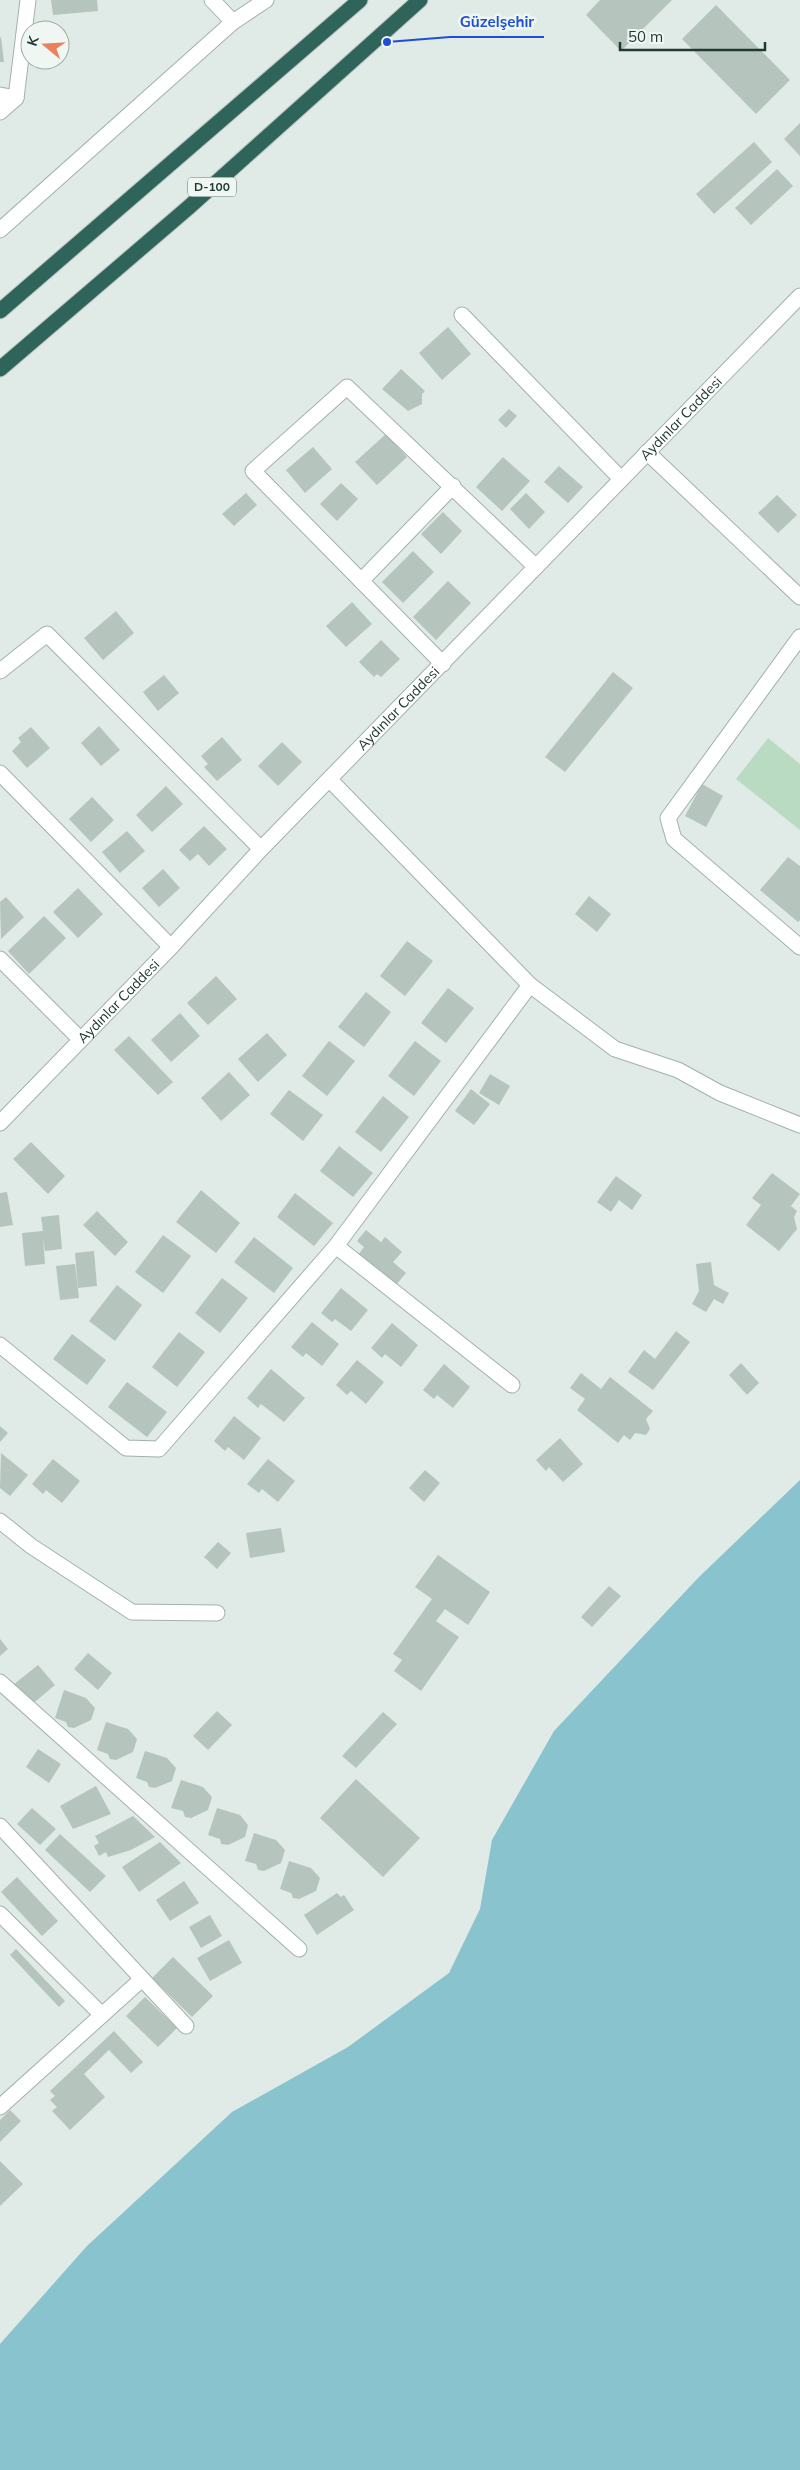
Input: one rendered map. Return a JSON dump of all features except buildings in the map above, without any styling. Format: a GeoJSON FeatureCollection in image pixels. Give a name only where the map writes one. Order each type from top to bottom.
{"type":"FeatureCollection","features":[{"type":"Feature","properties":{"kind":"highway"},"geometry":{"type":"LineString","coordinates":[[0,311],[360,0]]}},
{"type":"Feature","properties":{"kind":"highway","name":"D-100"},"geometry":{"type":"LineString","coordinates":[[0,369],[189,207],[420,0]]}},
{"type":"Feature","properties":{"kind":"street"},"geometry":{"type":"LineString","coordinates":[[0,112],[16,98],[28,0]]}},
{"type":"Feature","properties":{"kind":"street"},"geometry":{"type":"LineString","coordinates":[[212,0],[233,22]]}},
{"type":"Feature","properties":{"kind":"street"},"geometry":{"type":"LineString","coordinates":[[0,230],[233,22],[266,0]]}},
{"type":"Feature","properties":{"kind":"street"},"geometry":{"type":"LineString","coordinates":[[0,95],[16,98]]}},
{"type":"Feature","properties":{"kind":"street","name":"Aydınlar Caddesi"},"geometry":{"type":"LineString","coordinates":[[0,1123],[171,947],[261,849],[443,664],[620,479],[798,303]]}},
{"type":"Feature","properties":{"kind":"street"},"geometry":{"type":"LineString","coordinates":[[462,315],[620,479]]}},
{"type":"Feature","properties":{"kind":"street"},"geometry":{"type":"LineString","coordinates":[[443,664],[253,471],[347,387],[536,567]]}},
{"type":"Feature","properties":{"kind":"street"},"geometry":{"type":"LineString","coordinates":[[648,452],[800,597]]}},
{"type":"Feature","properties":{"kind":"street"},"geometry":{"type":"LineString","coordinates":[[361,581],[453,486]]}},
{"type":"Feature","properties":{"kind":"street"},"geometry":{"type":"LineString","coordinates":[[0,670],[47,634],[261,849]]}},
{"type":"Feature","properties":{"kind":"street"},"geometry":{"type":"LineString","coordinates":[[800,637],[668,818],[674,839],[800,947]]}},
{"type":"Feature","properties":{"kind":"street"},"geometry":{"type":"LineString","coordinates":[[0,773],[171,947]]}},
{"type":"Feature","properties":{"kind":"street"},"geometry":{"type":"LineString","coordinates":[[330,780],[530,985],[615,1049],[678,1070],[720,1093],[800,1125]]}},
{"type":"Feature","properties":{"kind":"street"},"geometry":{"type":"LineString","coordinates":[[0,960],[80,1039]]}},
{"type":"Feature","properties":{"kind":"street"},"geometry":{"type":"LineString","coordinates":[[0,1345],[126,1448],[159,1448],[336,1246],[530,985]]}},
{"type":"Feature","properties":{"kind":"street"},"geometry":{"type":"LineString","coordinates":[[336,1246],[512,1385]]}},
{"type":"Feature","properties":{"kind":"street"},"geometry":{"type":"LineString","coordinates":[[0,1521],[31,1546],[132,1612],[217,1613]]}},
{"type":"Feature","properties":{"kind":"street"},"geometry":{"type":"LineString","coordinates":[[0,1682],[298,1949]]}},
{"type":"Feature","properties":{"kind":"street"},"geometry":{"type":"LineString","coordinates":[[0,1826],[186,2026]]}},
{"type":"Feature","properties":{"kind":"street"},"geometry":{"type":"LineString","coordinates":[[0,1914],[102,2015]]}},
{"type":"Feature","properties":{"kind":"street"},"geometry":{"type":"LineString","coordinates":[[0,2108],[142,1979]]}},
{"type":"Feature","properties":{"kind":"green space"},"geometry":{"type":"Polygon","coordinates":[[[768,738],[800,764],[800,830],[736,779],[768,738]]]}},
{"type":"Feature","properties":{"kind":"water"},"geometry":{"type":"Polygon","coordinates":[[[800,1480],[800,2470],[0,2470],[0,2344],[87,2246],[232,2112],[348,2047],[449,1973],[480,1909],[492,1840],[554,1731],[699,1577],[800,1480]]]}},
{"type":"Feature","properties":{"kind":"place","name":"Güzelşehir"},"geometry":{"type":"Point","coordinates":[387,42]}}]}
